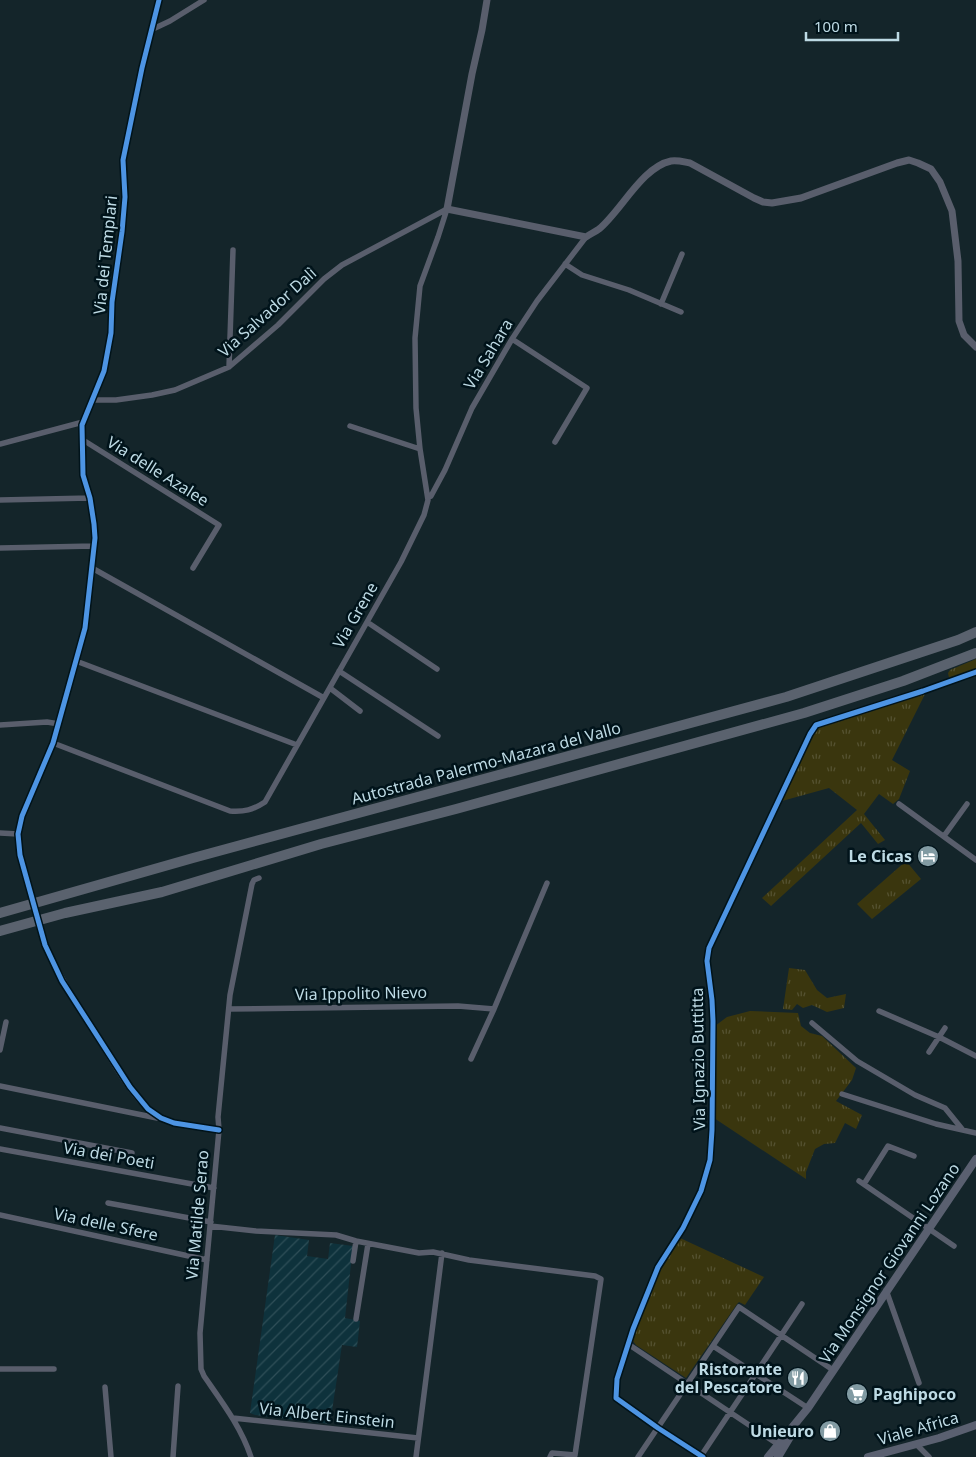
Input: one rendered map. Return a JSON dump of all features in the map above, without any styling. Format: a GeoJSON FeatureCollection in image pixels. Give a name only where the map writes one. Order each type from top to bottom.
{"type":"FeatureCollection","features":[{"type":"Feature","properties":{"kind":"highway","name":"Autostrada Palermo-Mazara del Vallo"},"geometry":{"type":"LineString","coordinates":[[0,913],[194,858],[786,697],[958,640],[976,632]]}},
{"type":"Feature","properties":{"kind":"highway"},"geometry":{"type":"LineString","coordinates":[[0,931],[66,913],[162,892],[321,844],[456,810],[804,713],[904,681],[976,653]]}},
{"type":"Feature","properties":{"kind":"main road","name":"Via Monsignor Giovanni Lozano"},"geometry":{"type":"LineString","coordinates":[[768,1457],[781,1452],[886,1290],[976,1159]]}},
{"type":"Feature","properties":{"kind":"main road","name":"Viale Africa"},"geometry":{"type":"LineString","coordinates":[[868,1457],[976,1425]]}},
{"type":"Feature","properties":{"kind":"street","name":"Via dei Templari"},"geometry":{"type":"LineString","coordinates":[[83,422],[104,371],[122,232],[125,197],[124,160],[142,68],[159,0]]}},
{"type":"Feature","properties":{"kind":"street"},"geometry":{"type":"LineString","coordinates":[[153,29],[204,0]]}},
{"type":"Feature","properties":{"kind":"street"},"geometry":{"type":"LineString","coordinates":[[487,0],[447,208],[586,237],[600,228],[649,174],[658,166],[671,161],[690,163],[754,198],[772,203],[801,198],[897,163],[908,160],[918,162],[930,169],[940,182],[952,211],[958,261],[959,321],[964,335],[976,347]]}},
{"type":"Feature","properties":{"kind":"street","name":"Via Salvador Dalì"},"geometry":{"type":"LineString","coordinates":[[93,400],[116,400],[175,390],[229,368],[278,325],[324,279],[342,265],[447,208]]}},
{"type":"Feature","properties":{"kind":"street","name":"Via Grene"},"geometry":{"type":"LineString","coordinates":[[53,743],[230,811],[243,812],[255,809],[265,802],[401,562],[424,515],[428,500],[420,449],[415,338],[423,275],[447,208]]}},
{"type":"Feature","properties":{"kind":"street","name":"Via Sahara"},"geometry":{"type":"LineString","coordinates":[[431,496],[445,470],[472,408],[512,339],[537,301],[586,237]]}},
{"type":"Feature","properties":{"kind":"street"},"geometry":{"type":"LineString","coordinates":[[229,368],[233,250]]}},
{"type":"Feature","properties":{"kind":"street"},"geometry":{"type":"LineString","coordinates":[[661,304],[682,254]]}},
{"type":"Feature","properties":{"kind":"street"},"geometry":{"type":"LineString","coordinates":[[565,264],[582,275],[629,290],[680,312]]}},
{"type":"Feature","properties":{"kind":"street"},"geometry":{"type":"LineString","coordinates":[[512,339],[587,388],[555,442]]}},
{"type":"Feature","properties":{"kind":"street"},"geometry":{"type":"LineString","coordinates":[[0,444],[83,422],[83,475],[90,498],[94,524],[94,546],[85,628],[53,743],[22,816],[18,834],[20,854],[45,946],[62,981],[112,1061],[130,1086],[148,1109],[161,1118]]}},
{"type":"Feature","properties":{"kind":"street"},"geometry":{"type":"LineString","coordinates":[[350,426],[420,449]]}},
{"type":"Feature","properties":{"kind":"street","name":"Via delle Azalee"},"geometry":{"type":"LineString","coordinates":[[82,440],[219,525],[193,568]]}},
{"type":"Feature","properties":{"kind":"street"},"geometry":{"type":"LineString","coordinates":[[0,500],[90,498]]}},
{"type":"Feature","properties":{"kind":"street"},"geometry":{"type":"LineString","coordinates":[[0,548],[94,546]]}},
{"type":"Feature","properties":{"kind":"street"},"geometry":{"type":"LineString","coordinates":[[92,568],[324,698]]}},
{"type":"Feature","properties":{"kind":"street"},"geometry":{"type":"LineString","coordinates":[[367,622],[437,669]]}},
{"type":"Feature","properties":{"kind":"street"},"geometry":{"type":"LineString","coordinates":[[76,661],[298,746]]}},
{"type":"Feature","properties":{"kind":"street"},"geometry":{"type":"LineString","coordinates":[[339,671],[438,736]]}},
{"type":"Feature","properties":{"kind":"street","name":"Via Ignazio Buttitta"},"geometry":{"type":"LineString","coordinates":[[658,1428],[616,1398],[617,1379],[628,1344],[658,1267],[683,1228],[701,1190],[710,1160],[713,1021],[707,961],[709,948],[748,862],[816,724],[923,691],[976,672]]}},
{"type":"Feature","properties":{"kind":"street"},"geometry":{"type":"LineString","coordinates":[[330,688],[360,710]]}},
{"type":"Feature","properties":{"kind":"street"},"geometry":{"type":"LineString","coordinates":[[0,725],[47,722],[59,724]]}},
{"type":"Feature","properties":{"kind":"street"},"geometry":{"type":"LineString","coordinates":[[899,804],[976,860]]}},
{"type":"Feature","properties":{"kind":"street"},"geometry":{"type":"LineString","coordinates":[[944,836],[967,804]]}},
{"type":"Feature","properties":{"kind":"street"},"geometry":{"type":"LineString","coordinates":[[0,833],[18,834]]}},
{"type":"Feature","properties":{"kind":"street","name":"Via Matilde Serao"},"geometry":{"type":"LineString","coordinates":[[251,1457],[246,1441],[233,1418],[201,1369],[200,1333],[230,995],[252,884],[254,880],[259,878]]}},
{"type":"Feature","properties":{"kind":"street"},"geometry":{"type":"LineString","coordinates":[[471,1059],[547,883]]}},
{"type":"Feature","properties":{"kind":"street","name":"Via Ippolito Nievo"},"geometry":{"type":"LineString","coordinates":[[229,1010],[458,1006],[494,1009]]}},
{"type":"Feature","properties":{"kind":"street"},"geometry":{"type":"LineString","coordinates":[[879,1011],[939,1037],[976,1056]]}},
{"type":"Feature","properties":{"kind":"street"},"geometry":{"type":"LineString","coordinates":[[0,1050],[6,1022]]}},
{"type":"Feature","properties":{"kind":"street"},"geometry":{"type":"LineString","coordinates":[[812,1023],[857,1061],[915,1095],[945,1108],[962,1129]]}},
{"type":"Feature","properties":{"kind":"street"},"geometry":{"type":"LineString","coordinates":[[929,1052],[945,1028]]}},
{"type":"Feature","properties":{"kind":"street"},"geometry":{"type":"LineString","coordinates":[[0,1086],[161,1118],[174,1123],[219,1130]]}},
{"type":"Feature","properties":{"kind":"street"},"geometry":{"type":"LineString","coordinates":[[842,1094],[936,1124],[976,1133]]}},
{"type":"Feature","properties":{"kind":"street"},"geometry":{"type":"LineString","coordinates":[[0,1128],[132,1153]]}},
{"type":"Feature","properties":{"kind":"street"},"geometry":{"type":"LineString","coordinates":[[914,1156],[888,1146],[861,1183],[954,1246]]}},
{"type":"Feature","properties":{"kind":"street","name":"Via dei Poeti"},"geometry":{"type":"LineString","coordinates":[[0,1149],[214,1188]]}},
{"type":"Feature","properties":{"kind":"street"},"geometry":{"type":"LineString","coordinates":[[108,1203],[210,1224],[256,1230],[336,1235],[368,1244],[419,1253],[442,1253],[469,1260],[595,1276],[600,1279],[575,1455],[551,1455]]}},
{"type":"Feature","properties":{"kind":"street","name":"Via delle Sfere"},"geometry":{"type":"LineString","coordinates":[[0,1215],[207,1260]]}},
{"type":"Feature","properties":{"kind":"street"},"geometry":{"type":"LineString","coordinates":[[353,1261],[356,1241]]}},
{"type":"Feature","properties":{"kind":"street"},"geometry":{"type":"LineString","coordinates":[[356,1319],[368,1244]]}},
{"type":"Feature","properties":{"kind":"street"},"geometry":{"type":"LineString","coordinates":[[416,1457],[442,1253]]}},
{"type":"Feature","properties":{"kind":"street"},"geometry":{"type":"LineString","coordinates":[[886,1290],[919,1383]]}},
{"type":"Feature","properties":{"kind":"street"},"geometry":{"type":"LineString","coordinates":[[658,1428],[702,1456],[802,1304]]}},
{"type":"Feature","properties":{"kind":"street"},"geometry":{"type":"LineString","coordinates":[[638,1457],[739,1307],[834,1370]]}},
{"type":"Feature","properties":{"kind":"street"},"geometry":{"type":"LineString","coordinates":[[628,1344],[730,1413],[781,1452]]}},
{"type":"Feature","properties":{"kind":"street"},"geometry":{"type":"LineString","coordinates":[[713,1346],[808,1408]]}},
{"type":"Feature","properties":{"kind":"street"},"geometry":{"type":"LineString","coordinates":[[0,1369],[54,1368]]}},
{"type":"Feature","properties":{"kind":"street"},"geometry":{"type":"LineString","coordinates":[[173,1457],[178,1386]]}},
{"type":"Feature","properties":{"kind":"street"},"geometry":{"type":"LineString","coordinates":[[105,1387],[111,1457]]}},
{"type":"Feature","properties":{"kind":"street","name":"Via Albert Einstein"},"geometry":{"type":"LineString","coordinates":[[233,1418],[418,1438]]}},
{"type":"Feature","properties":{"kind":"street"},"geometry":{"type":"LineString","coordinates":[[916,1444],[929,1457]]}},
{"type":"Feature","properties":{"kind":"shaded area"},"geometry":{"type":"Polygon","coordinates":[[[275,1235],[309,1240],[307,1256],[328,1259],[330,1243],[353,1246],[345,1318],[360,1321],[357,1347],[342,1345],[330,1424],[250,1413],[275,1235]]]}},
{"type":"Feature","properties":{"kind":"green space"},"geometry":{"type":"Polygon","coordinates":[[[976,659],[976,669],[949,678],[948,673],[950,670],[976,659]]]}},
{"type":"Feature","properties":{"kind":"green space"},"geometry":{"type":"Polygon","coordinates":[[[926,692],[892,760],[910,771],[899,799],[893,804],[879,794],[864,814],[885,840],[878,844],[861,823],[771,906],[762,898],[857,810],[829,788],[782,801],[809,740],[821,726],[926,692]]]}},
{"type":"Feature","properties":{"kind":"green space"},"geometry":{"type":"Polygon","coordinates":[[[906,861],[921,879],[872,919],[857,904],[906,861]]]}},
{"type":"Feature","properties":{"kind":"green space"},"geometry":{"type":"Polygon","coordinates":[[[789,968],[805,970],[817,990],[827,998],[846,994],[844,1008],[827,1012],[812,1005],[803,1008],[797,1004],[792,1010],[783,1009],[789,968]]]}},
{"type":"Feature","properties":{"kind":"green space"},"geometry":{"type":"Polygon","coordinates":[[[750,1011],[798,1013],[801,1026],[810,1033],[822,1036],[856,1068],[852,1080],[836,1101],[862,1115],[856,1129],[845,1123],[835,1143],[824,1144],[815,1149],[806,1172],[806,1179],[714,1118],[715,1026],[727,1017],[750,1011]]]}},
{"type":"Feature","properties":{"kind":"green space"},"geometry":{"type":"Polygon","coordinates":[[[680,1238],[764,1277],[745,1305],[739,1302],[737,1304],[686,1378],[636,1345],[632,1336],[657,1276],[680,1238]]]}},
{"type":"Feature","properties":{"kind":"cycle path"},"geometry":{"type":"LineString","coordinates":[[159,0],[142,68],[123,160],[125,197],[112,302],[111,333],[104,371],[82,425],[83,475],[90,498],[95,538],[85,628],[53,743],[22,816],[18,834],[20,855],[45,945],[62,981],[130,1087],[148,1109],[161,1118],[174,1123],[219,1130]]}},
{"type":"Feature","properties":{"kind":"cycle path"},"geometry":{"type":"LineString","coordinates":[[703,1457],[616,1398],[617,1379],[633,1329],[658,1267],[683,1228],[701,1191],[710,1160],[713,1021],[707,961],[709,948],[810,734],[816,725],[976,672]]}},
{"type":"Feature","properties":{"kind":"place","name":"Le Cicas"},"geometry":{"type":"Point","coordinates":[928,856]}},
{"type":"Feature","properties":{"kind":"place","name":"Ristorante del Pescatore"},"geometry":{"type":"Point","coordinates":[798,1378]}},
{"type":"Feature","properties":{"kind":"place","name":"Paghipoco"},"geometry":{"type":"Point","coordinates":[857,1394]}},
{"type":"Feature","properties":{"kind":"place","name":"Unieuro"},"geometry":{"type":"Point","coordinates":[830,1431]}}]}
